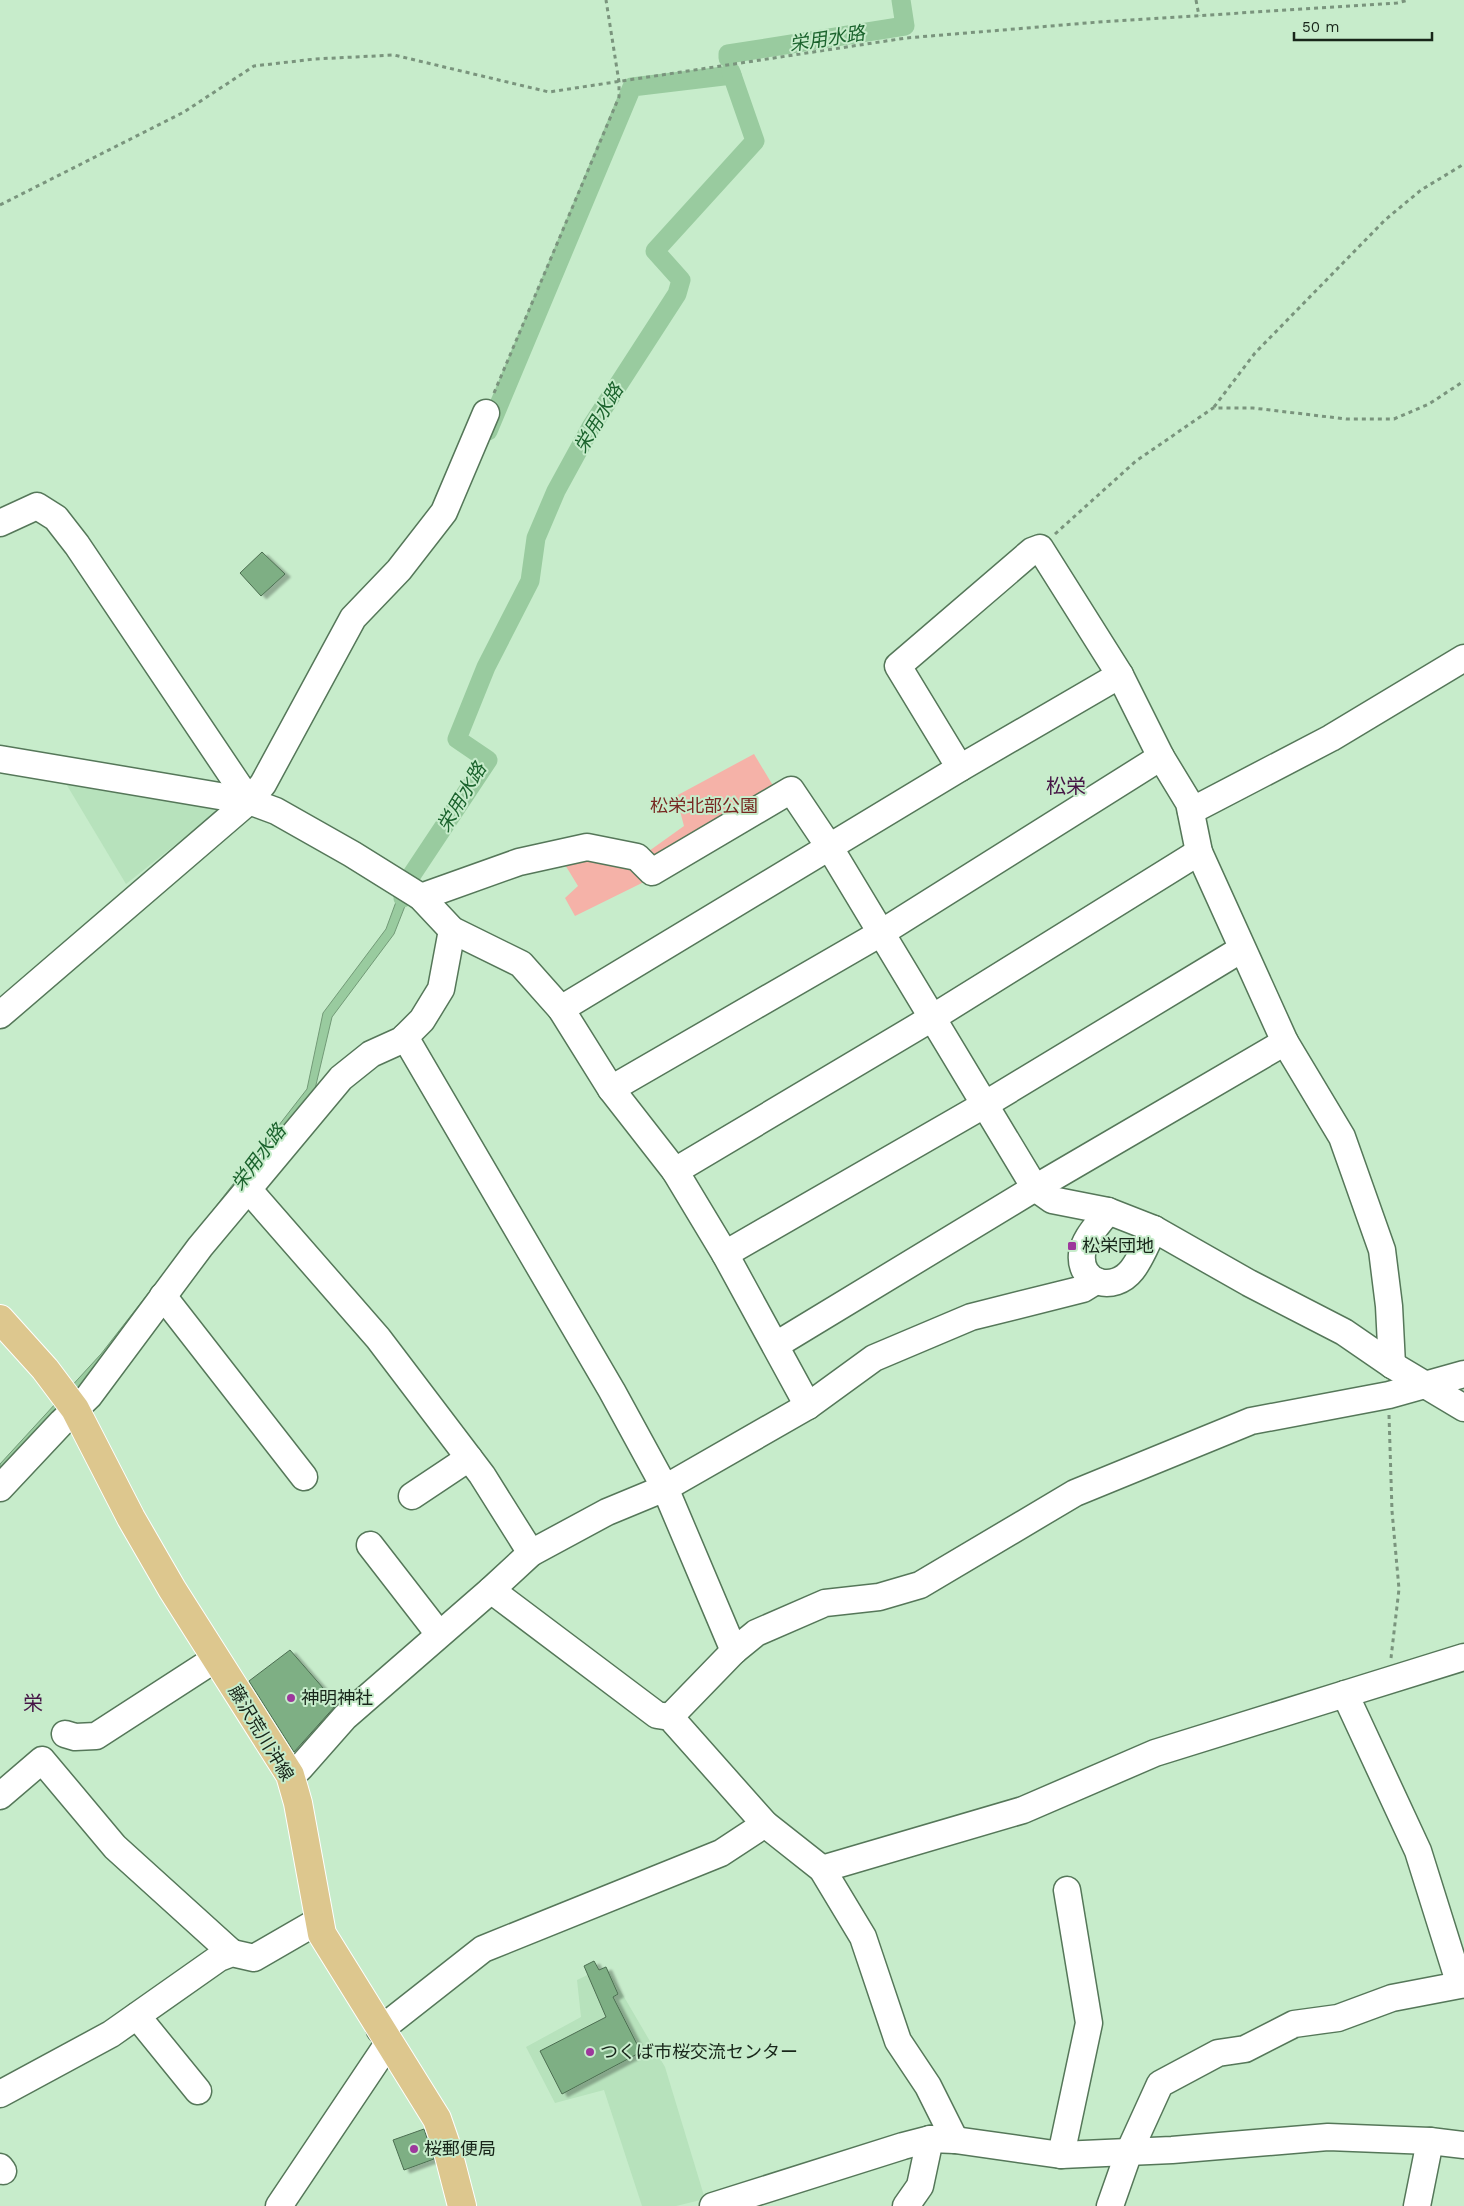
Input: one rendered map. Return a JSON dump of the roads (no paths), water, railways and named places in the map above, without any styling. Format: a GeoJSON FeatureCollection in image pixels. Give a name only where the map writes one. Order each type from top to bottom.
{"type":"FeatureCollection","features":[{"type":"Feature","properties":{"kind":"main road","name":"藤沢荒川沖線"},"geometry":{"type":"LineString","coordinates":[[0,1319],[45,1369],[75,1410],[131,1518],[215,1659],[290,1775],[298,1803],[322,1934],[436,2119],[447,2148],[462,2206]]}},
{"type":"Feature","properties":{"kind":"street"},"geometry":{"type":"LineString","coordinates":[[0,1015],[249,801],[263,784],[353,618],[399,570],[444,512],[486,413]]}},
{"type":"Feature","properties":{"kind":"street"},"geometry":{"type":"LineString","coordinates":[[0,523],[36,506],[56,518],[77,545],[249,801]]}},
{"type":"Feature","properties":{"kind":"street"},"geometry":{"type":"LineString","coordinates":[[960,768],[898,666],[1032,551],[1040,548],[1120,675],[1161,757],[1189,803],[1198,852],[1242,949],[1285,1042],[1342,1136],[1382,1250],[1389,1306],[1392,1364]]}},
{"type":"Feature","properties":{"kind":"street"},"geometry":{"type":"LineString","coordinates":[[1191,811],[1331,738],[1464,658]]}},
{"type":"Feature","properties":{"kind":"street"},"geometry":{"type":"LineString","coordinates":[[561,1009],[960,768],[1120,675]]}},
{"type":"Feature","properties":{"kind":"street"},"geometry":{"type":"LineString","coordinates":[[611,1089],[881,932],[1161,757]]}},
{"type":"Feature","properties":{"kind":"street"},"geometry":{"type":"LineString","coordinates":[[0,759],[249,801],[276,811],[352,854],[420,897],[452,930],[521,964],[561,1009],[611,1089],[675,1171],[725,1254],[808,1406]]}},
{"type":"Feature","properties":{"kind":"street"},"geometry":{"type":"LineString","coordinates":[[420,897],[519,862],[587,847],[637,857],[652,872],[791,790],[830,848],[1035,1188],[1052,1200],[1108,1211],[1154,1229],[1249,1283],[1344,1332],[1426,1386],[1464,1408]]}},
{"type":"Feature","properties":{"kind":"street"},"geometry":{"type":"LineString","coordinates":[[675,1171],[932,1018],[1198,852]]}},
{"type":"Feature","properties":{"kind":"street"},"geometry":{"type":"LineString","coordinates":[[0,1488],[89,1396],[200,1248],[341,1078],[371,1054],[402,1040],[422,1020],[441,989],[452,930]]}},
{"type":"Feature","properties":{"kind":"street"},"geometry":{"type":"LineString","coordinates":[[725,1254],[984,1105],[1242,949]]}},
{"type":"Feature","properties":{"kind":"street"},"geometry":{"type":"LineString","coordinates":[[405,1037],[612,1391],[665,1488],[734,1651]]}},
{"type":"Feature","properties":{"kind":"street"},"geometry":{"type":"LineString","coordinates":[[776,1345],[1035,1188],[1285,1042]]}},
{"type":"Feature","properties":{"kind":"street"},"geometry":{"type":"LineString","coordinates":[[248,1189],[378,1338],[482,1475],[531,1553]]}},
{"type":"Feature","properties":{"kind":"street"},"geometry":{"type":"LineString","coordinates":[[1108,1211],[1085,1244],[1082,1255],[1088,1274],[1096,1281],[1114,1284],[1124,1278],[1133,1269],[1154,1229]]}},
{"type":"Feature","properties":{"kind":"street"},"geometry":{"type":"LineString","coordinates":[[290,1775],[300,1768],[345,1717],[531,1553],[606,1512],[665,1488],[808,1406],[874,1358],[971,1317],[1083,1289],[1096,1281]]}},
{"type":"Feature","properties":{"kind":"street"},"geometry":{"type":"LineString","coordinates":[[164,1296],[304,1477]]}},
{"type":"Feature","properties":{"kind":"street"},"geometry":{"type":"LineString","coordinates":[[670,1717],[734,1651],[756,1633],[825,1603],[879,1598],[920,1585],[1075,1493],[1250,1421],[1388,1395],[1464,1374]]}},
{"type":"Feature","properties":{"kind":"street"},"geometry":{"type":"LineString","coordinates":[[412,1496],[469,1458]]}},
{"type":"Feature","properties":{"kind":"street"},"geometry":{"type":"LineString","coordinates":[[371,1544],[439,1634]]}},
{"type":"Feature","properties":{"kind":"street"},"geometry":{"type":"LineString","coordinates":[[491,1590],[657,1715],[670,1717],[765,1824],[822,1869],[863,1937],[898,2041],[928,2086],[943,2140],[920,2186],[906,2206]]}},
{"type":"Feature","properties":{"kind":"street"},"geometry":{"type":"LineString","coordinates":[[822,1869],[1023,1810],[1155,1753],[1464,1657]]}},
{"type":"Feature","properties":{"kind":"street"},"geometry":{"type":"LineString","coordinates":[[65,1734],[75,1737],[96,1736],[215,1659]]}},
{"type":"Feature","properties":{"kind":"street"},"geometry":{"type":"LineString","coordinates":[[1110,2206],[1130,2152],[1160,2084],[1218,2053],[1245,2049],[1294,2024],[1338,2018],[1392,1998],[1462,1985],[1418,1851],[1345,1694]]}},
{"type":"Feature","properties":{"kind":"street"},"geometry":{"type":"LineString","coordinates":[[0,1796],[42,1760],[115,1847],[232,1953],[254,1958],[318,1920]]}},
{"type":"Feature","properties":{"kind":"street"},"geometry":{"type":"LineString","coordinates":[[279,2206],[384,2036],[483,1949],[721,1853],[765,1824]]}},
{"type":"Feature","properties":{"kind":"street"},"geometry":{"type":"LineString","coordinates":[[1061,2155],[1089,2023],[1068,1890]]}},
{"type":"Feature","properties":{"kind":"street"},"geometry":{"type":"LineString","coordinates":[[0,2094],[111,2034],[219,1958],[232,1953]]}},
{"type":"Feature","properties":{"kind":"street"},"geometry":{"type":"LineString","coordinates":[[136,2016],[198,2091]]}},
{"type":"Feature","properties":{"kind":"street"},"geometry":{"type":"LineString","coordinates":[[713,2206],[943,2140],[1061,2155],[1130,2152],[1328,2137],[1430,2141],[1464,2145]]}},
{"type":"Feature","properties":{"kind":"street"},"geometry":{"type":"LineString","coordinates":[[1417,2206],[1430,2141]]}},
{"type":"Feature","properties":{"kind":"water"},"geometry":{"type":"Polygon","coordinates":[[[407,872],[416,878],[394,934],[332,1017],[315,1089],[108,1360],[0,1477],[0,1464],[101,1354],[307,1089],[323,1013],[386,929],[407,872]]]}},
{"type":"Feature","properties":{"kind":"waterway","name":"栄用水路"},"geometry":{"type":"LineString","coordinates":[[728,58],[728,54],[905,26],[901,0]]}},
{"type":"Feature","properties":{"kind":"waterway","name":"栄用水路"},"geometry":{"type":"LineString","coordinates":[[403,898],[411,876],[488,760],[457,739],[486,667],[530,581],[536,538],[556,491],[591,427],[677,294],[681,280],[655,251],[755,141],[731,72]]}},
{"type":"Feature","properties":{"kind":"waterway"},"geometry":{"type":"LineString","coordinates":[[488,431],[632,87],[732,75]]}},
{"type":"Feature","properties":{"kind":"place","name":"松栄団地"},"geometry":{"type":"Point","coordinates":[1072,1246]}},
{"type":"Feature","properties":{"kind":"place","name":"神明神社"},"geometry":{"type":"Point","coordinates":[291,1698]}},
{"type":"Feature","properties":{"kind":"place","name":"つくば市桜交流センター"},"geometry":{"type":"Point","coordinates":[590,2052]}},
{"type":"Feature","properties":{"kind":"place","name":"桜郵便局"},"geometry":{"type":"Point","coordinates":[414,2149]}},
{"type":"Feature","properties":{"kind":"district","name":"松栄"},"geometry":{"type":"Point","coordinates":[1066,786]}},
{"type":"Feature","properties":{"kind":"district","name":"栄"},"geometry":{"type":"Point","coordinates":[33,1703]}},
{"type":"Feature","properties":{"kind":"park label","name":"松栄北部公園"},"geometry":{"type":"Point","coordinates":[704,806]}}]}
